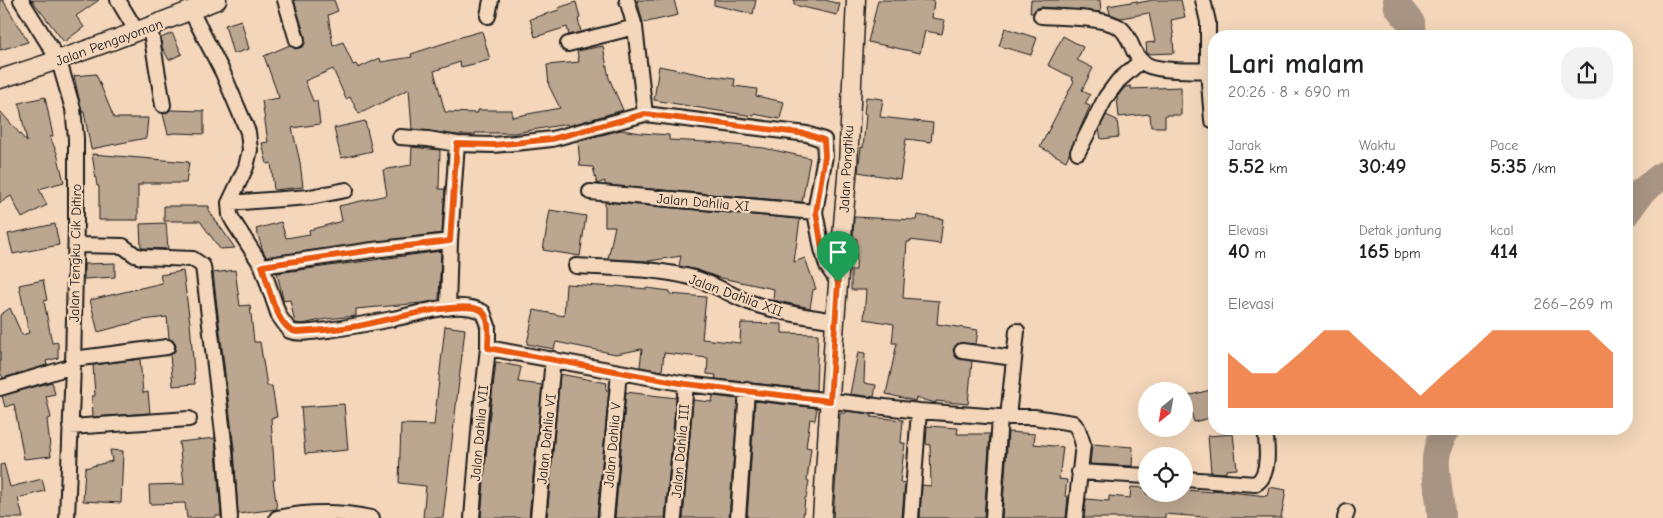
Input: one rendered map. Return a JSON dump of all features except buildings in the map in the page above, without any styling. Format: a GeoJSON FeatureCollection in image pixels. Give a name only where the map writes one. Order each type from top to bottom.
{"type":"FeatureCollection","features":[{"type":"Feature","properties":{"kind":"street","name":"Jalan Tengku Cik Ditiro"},"geometry":{"type":"LineString","coordinates":[[21,0],[59,61],[74,109],[76,138],[76,246],[67,518]]}},
{"type":"Feature","properties":{"kind":"street"},"geometry":{"type":"LineString","coordinates":[[118,0],[144,29],[163,104]]}},
{"type":"Feature","properties":{"kind":"street","name":"Jalan Pengayoman"},"geometry":{"type":"LineString","coordinates":[[0,79],[59,61],[217,0]]}},
{"type":"Feature","properties":{"kind":"street"},"geometry":{"type":"LineString","coordinates":[[285,0],[297,40]]}},
{"type":"Feature","properties":{"kind":"street"},"geometry":{"type":"LineString","coordinates":[[488,16],[491,0]]}},
{"type":"Feature","properties":{"kind":"street"},"geometry":{"type":"LineString","coordinates":[[627,0],[635,27],[645,114]]}},
{"type":"Feature","properties":{"kind":"street","name":"Jalan Pongtiku"},"geometry":{"type":"LineString","coordinates":[[822,518],[835,321],[848,165],[856,0]]}},
{"type":"Feature","properties":{"kind":"street"},"geometry":{"type":"LineString","coordinates":[[1041,16],[1108,22],[1125,32],[1141,61],[1148,66],[1170,69],[1208,70],[1208,22],[1203,0]]}},
{"type":"Feature","properties":{"kind":"street"},"geometry":{"type":"LineString","coordinates":[[180,15],[223,74],[248,132],[250,150],[246,167],[230,203],[230,215],[262,266],[279,316],[286,328],[294,332],[358,326],[448,308],[450,241],[457,144]]}},
{"type":"Feature","properties":{"kind":"street"},"geometry":{"type":"LineString","coordinates":[[568,44],[635,27]]}},
{"type":"Feature","properties":{"kind":"street"},"geometry":{"type":"LineString","coordinates":[[1078,152],[1106,97],[1118,81],[1141,61]]}},
{"type":"Feature","properties":{"kind":"street"},"geometry":{"type":"LineString","coordinates":[[400,137],[457,144],[494,145],[552,139],[645,114],[807,134],[824,140],[825,156],[816,212],[822,249],[827,266],[838,282]]}},
{"type":"Feature","properties":{"kind":"street"},"geometry":{"type":"LineString","coordinates":[[230,203],[310,197],[346,190]]}},
{"type":"Feature","properties":{"kind":"street","name":"Jalan Dahlia XI"},"geometry":{"type":"LineString","coordinates":[[590,192],[816,212]]}},
{"type":"Feature","properties":{"kind":"street"},"geometry":{"type":"LineString","coordinates":[[262,266],[450,241]]}},
{"type":"Feature","properties":{"kind":"street"},"geometry":{"type":"LineString","coordinates":[[76,246],[122,246],[142,258],[193,259],[203,266],[225,450],[230,518]]}},
{"type":"Feature","properties":{"kind":"street","name":"Jalan Dahlia XII"},"geometry":{"type":"LineString","coordinates":[[576,266],[670,272],[697,278],[744,300],[769,309],[835,321]]}},
{"type":"Feature","properties":{"kind":"street","name":"Jalan Dahlia VII"},"geometry":{"type":"LineString","coordinates":[[448,308],[465,307],[477,309],[483,312],[488,326],[488,348],[472,518]]}},
{"type":"Feature","properties":{"kind":"street"},"geometry":{"type":"LineString","coordinates":[[993,518],[1004,417],[1017,331]]}},
{"type":"Feature","properties":{"kind":"street"},"geometry":{"type":"LineString","coordinates":[[0,388],[73,362],[167,347]]}},
{"type":"Feature","properties":{"kind":"street"},"geometry":{"type":"LineString","coordinates":[[488,348],[686,384],[919,411],[1004,417],[1034,417],[1073,423],[1078,428],[1083,444],[1075,518]]}},
{"type":"Feature","properties":{"kind":"street"},"geometry":{"type":"LineString","coordinates":[[962,351],[1014,358]]}},
{"type":"Feature","properties":{"kind":"street","name":"Jalan Dahlia VI"},"geometry":{"type":"LineString","coordinates":[[538,518],[553,359]]}},
{"type":"Feature","properties":{"kind":"street","name":"Jalan Dahlia V"},"geometry":{"type":"LineString","coordinates":[[606,518],[619,372]]}},
{"type":"Feature","properties":{"kind":"street","name":"Jalan Dahlia III"},"geometry":{"type":"LineString","coordinates":[[674,518],[686,384]]}},
{"type":"Feature","properties":{"kind":"street"},"geometry":{"type":"LineString","coordinates":[[738,518],[747,390]]}},
{"type":"Feature","properties":{"kind":"street"},"geometry":{"type":"LineString","coordinates":[[911,518],[919,411]]}},
{"type":"Feature","properties":{"kind":"street"},"geometry":{"type":"LineString","coordinates":[[70,428],[190,419]]}},
{"type":"Feature","properties":{"kind":"street"},"geometry":{"type":"LineString","coordinates":[[1193,480],[1255,484],[1261,481],[1266,471],[1265,435]]}},
{"type":"Feature","properties":{"kind":"street"},"geometry":{"type":"LineString","coordinates":[[1079,472],[1138,476]]}},
{"type":"Feature","properties":{"kind":"street"},"geometry":{"type":"LineString","coordinates":[[277,518],[307,512],[372,518]]}},
{"type":"Feature","properties":{"kind":"waterway"},"geometry":{"type":"LineString","coordinates":[[1397,0],[1398,7],[1411,23],[1412,30]]}},
{"type":"Feature","properties":{"kind":"waterway"},"geometry":{"type":"LineString","coordinates":[[1633,203],[1641,192],[1663,175]]}},
{"type":"Feature","properties":{"kind":"waterway"},"geometry":{"type":"LineString","coordinates":[[1441,518],[1436,461],[1437,450],[1444,435]]}},
{"type":"Feature","properties":{"kind":"route"},"geometry":{"type":"LineString","coordinates":[[645,114],[807,134],[824,140],[825,156],[816,212],[822,249],[827,266],[838,282],[830,401],[686,384],[488,348],[487,319],[483,312],[465,307],[448,308],[358,326],[294,332],[286,328],[279,316],[262,266],[450,241],[457,144],[494,145],[552,139],[645,114]]}}]}
